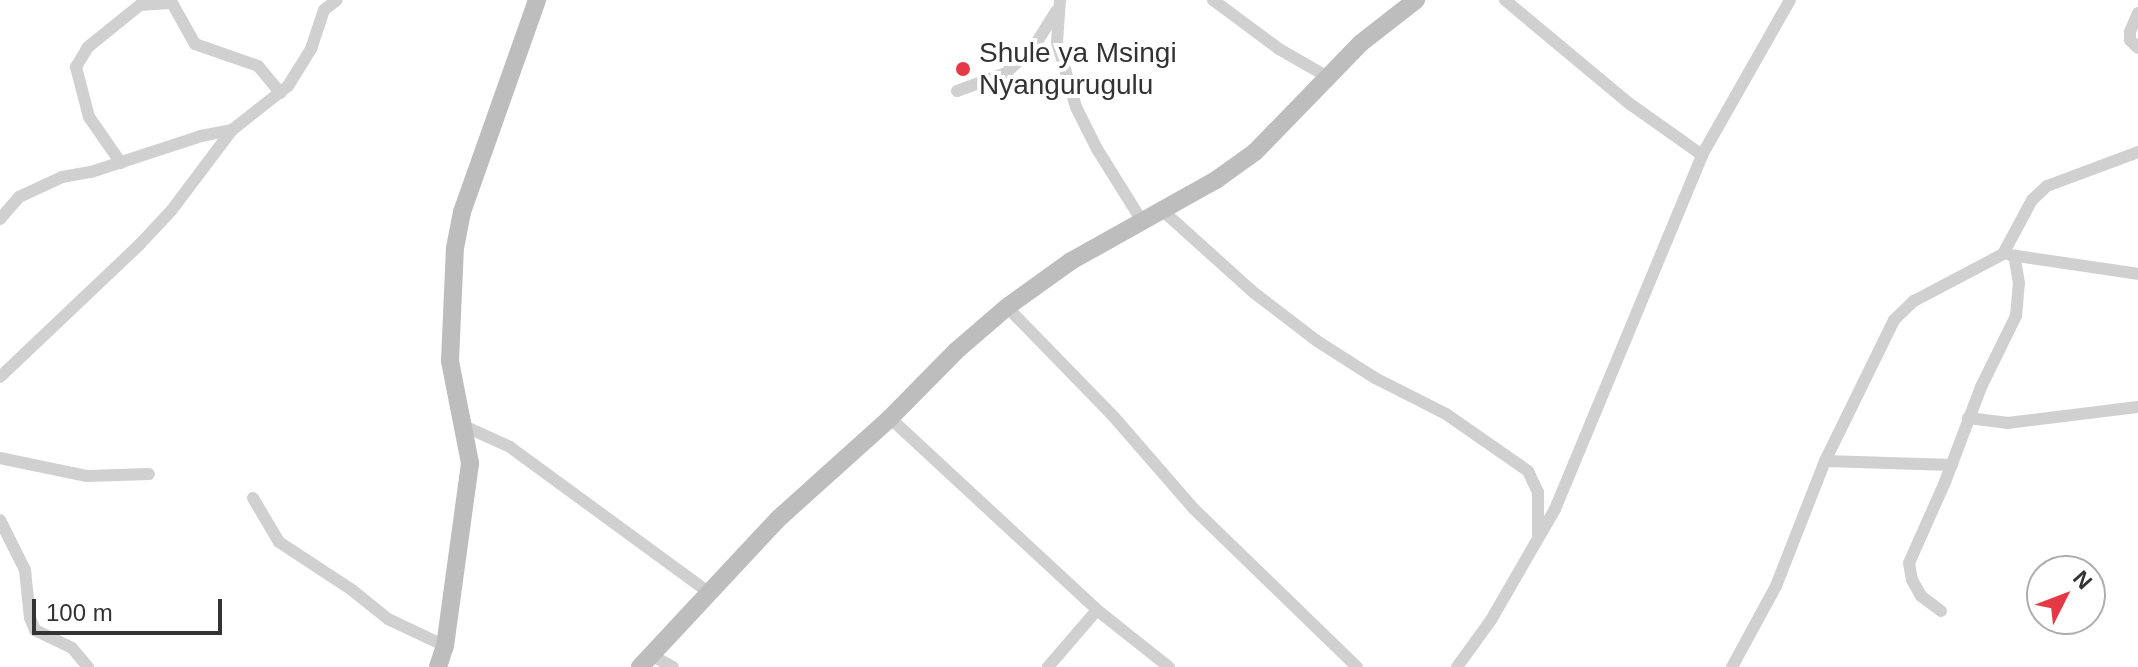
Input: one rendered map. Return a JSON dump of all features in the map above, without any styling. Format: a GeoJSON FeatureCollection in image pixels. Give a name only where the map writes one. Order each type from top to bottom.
{"type":"FeatureCollection","features":[{"type":"Feature","properties":{"kind":"street"},"geometry":{"type":"LineString","coordinates":[[0,377],[171,211],[232,130],[281,93],[300,71],[324,10],[337,0]]}},
{"type":"Feature","properties":{"kind":"street"},"geometry":{"type":"LineString","coordinates":[[438,667],[445,646],[470,463],[466,427],[450,361],[455,248],[462,212],[537,0]]}},
{"type":"Feature","properties":{"kind":"street"},"geometry":{"type":"LineString","coordinates":[[1213,0],[1279,49],[1326,76]]}},
{"type":"Feature","properties":{"kind":"street"},"geometry":{"type":"LineString","coordinates":[[673,667],[646,661],[778,519],[890,418],[956,351],[1007,307],[1071,261],[1216,180],[1255,152],[1326,76],[1416,0]]}},
{"type":"Feature","properties":{"kind":"street"},"geometry":{"type":"LineString","coordinates":[[1505,0],[1630,104],[1702,155]]}},
{"type":"Feature","properties":{"kind":"street"},"geometry":{"type":"LineString","coordinates":[[1457,667],[1491,620],[1561,494],[1702,155],[1790,0]]}},
{"type":"Feature","properties":{"kind":"street"},"geometry":{"type":"LineString","coordinates":[[957,91],[1006,73],[1020,62],[1044,33],[1060,2]]}},
{"type":"Feature","properties":{"kind":"street"},"geometry":{"type":"LineString","coordinates":[[1060,2],[1057,42],[1076,107],[1097,149],[1142,221]]}},
{"type":"Feature","properties":{"kind":"street"},"geometry":{"type":"LineString","coordinates":[[121,163],[89,117],[76,67],[79,57],[88,47],[140,5],[172,3],[195,44],[258,66],[281,93]]}},
{"type":"Feature","properties":{"kind":"street"},"geometry":{"type":"LineString","coordinates":[[2138,13],[2130,32],[2130,40],[2138,48]]}},
{"type":"Feature","properties":{"kind":"street"},"geometry":{"type":"LineString","coordinates":[[0,219],[19,197],[53,180],[121,163],[201,136],[232,130]]}},
{"type":"Feature","properties":{"kind":"street"},"geometry":{"type":"LineString","coordinates":[[1941,611],[1921,596],[1909,574],[1909,563],[1952,465],[1968,418],[2016,316],[2019,283],[2009,255],[2032,200],[2047,186],[2138,152]]}},
{"type":"Feature","properties":{"kind":"street"},"geometry":{"type":"LineString","coordinates":[[1162,210],[1253,292],[1317,341],[1375,378],[1446,414],[1528,471],[1538,492],[1538,536]]}},
{"type":"Feature","properties":{"kind":"street"},"geometry":{"type":"LineString","coordinates":[[1732,667],[1776,586],[1825,461],[1886,333],[1902,310],[2009,255],[2138,274]]}},
{"type":"Feature","properties":{"kind":"street"},"geometry":{"type":"LineString","coordinates":[[1007,307],[1103,406],[1194,509],[1271,579],[1357,667]]}},
{"type":"Feature","properties":{"kind":"street"},"geometry":{"type":"LineString","coordinates":[[1968,418],[2019,423],[2097,410],[2138,407]]}},
{"type":"Feature","properties":{"kind":"street"},"geometry":{"type":"LineString","coordinates":[[890,418],[1097,610],[1169,667]]}},
{"type":"Feature","properties":{"kind":"street"},"geometry":{"type":"LineString","coordinates":[[466,427],[510,447],[708,592]]}},
{"type":"Feature","properties":{"kind":"street"},"geometry":{"type":"LineString","coordinates":[[0,458],[87,476],[149,474]]}},
{"type":"Feature","properties":{"kind":"street"},"geometry":{"type":"LineString","coordinates":[[1825,461],[1952,465]]}},
{"type":"Feature","properties":{"kind":"street"},"geometry":{"type":"LineString","coordinates":[[253,498],[279,542],[398,626],[445,646]]}},
{"type":"Feature","properties":{"kind":"street"},"geometry":{"type":"LineString","coordinates":[[0,520],[25,570],[30,618],[35,630],[72,648],[88,667]]}},
{"type":"Feature","properties":{"kind":"street"},"geometry":{"type":"LineString","coordinates":[[1048,667],[1097,610]]}},
{"type":"Feature","properties":{"kind":"place","name":"Shule ya Msingi Nyangurugulu"},"geometry":{"type":"Point","coordinates":[963,69]}}]}
